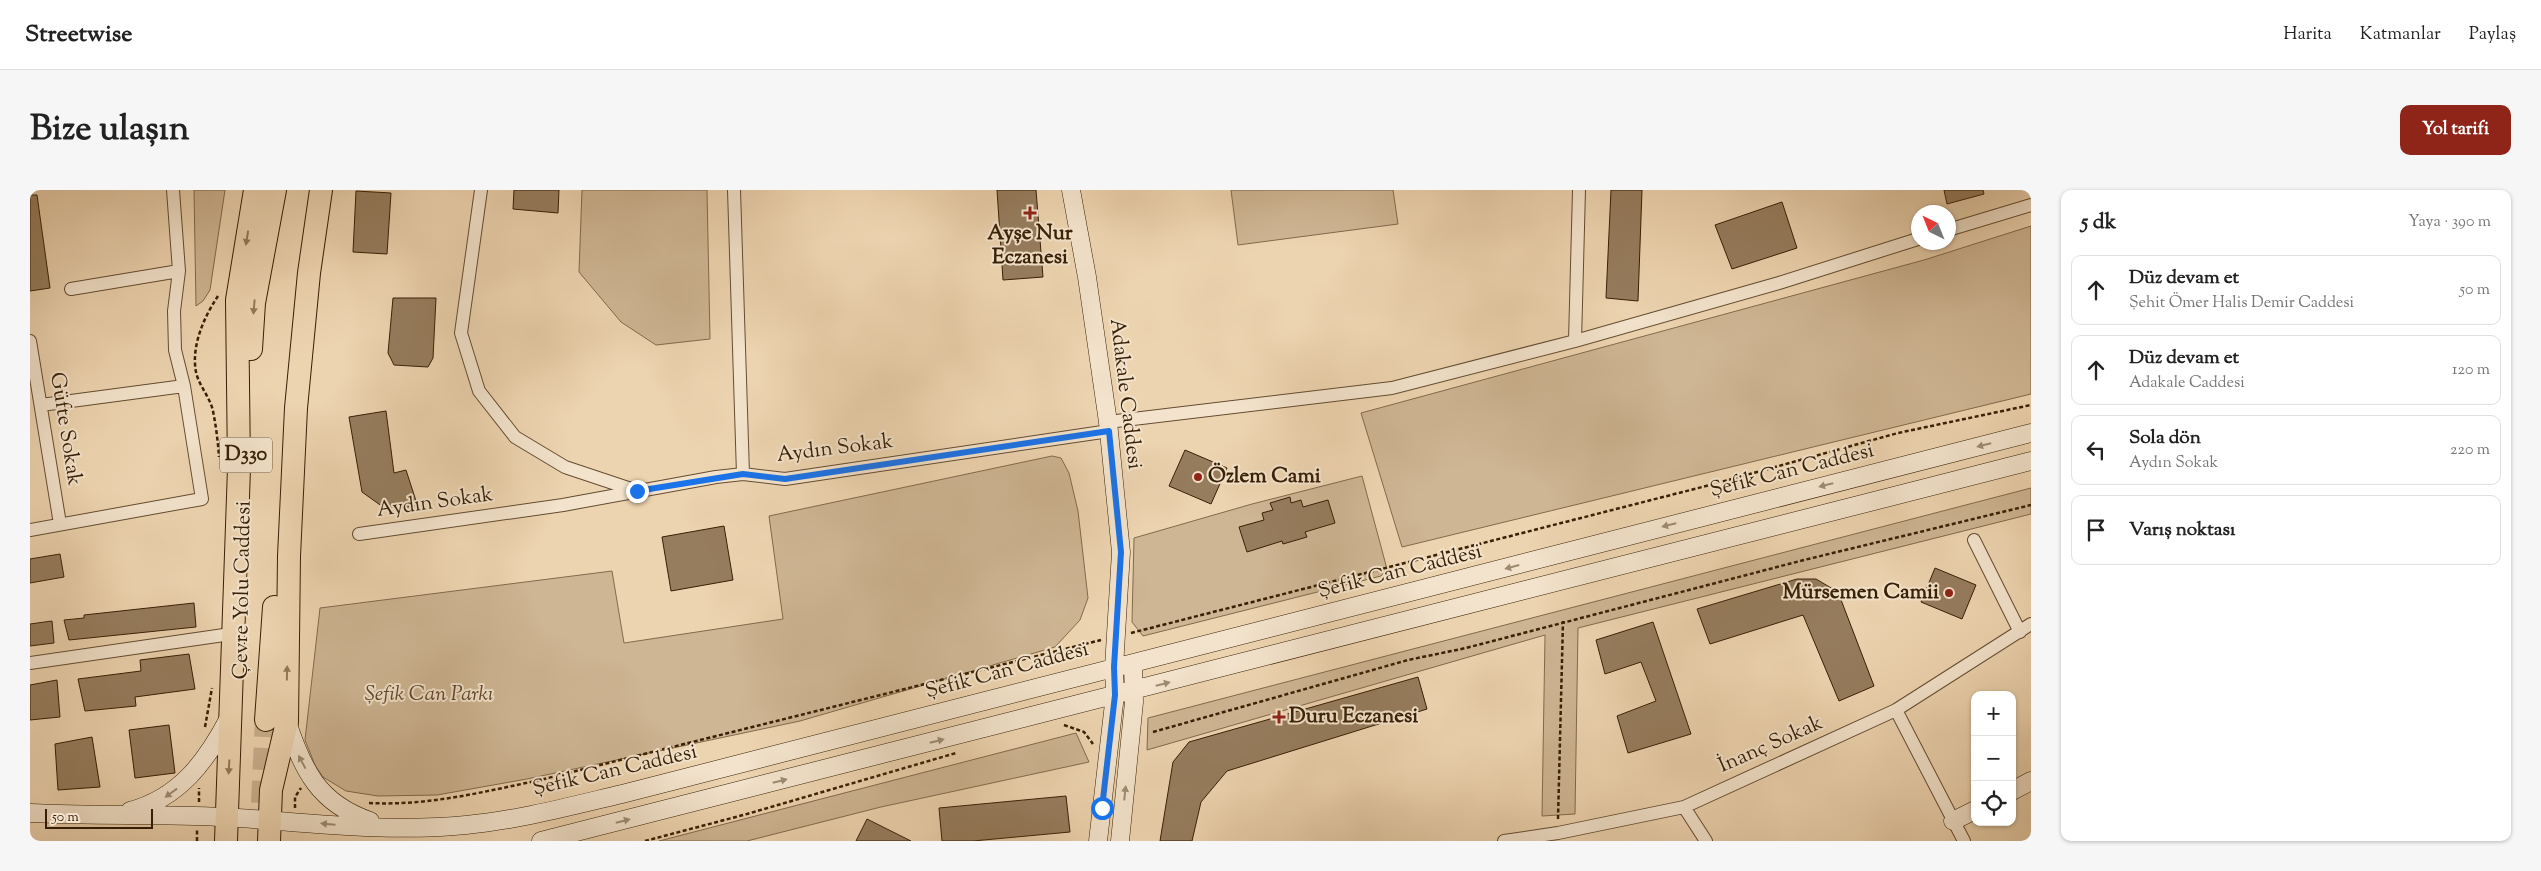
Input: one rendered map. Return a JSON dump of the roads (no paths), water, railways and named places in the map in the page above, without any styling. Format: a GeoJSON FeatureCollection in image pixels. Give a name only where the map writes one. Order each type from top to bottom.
{"type":"FeatureCollection","features":[{"type":"Feature","properties":{"kind":"highway"},"geometry":{"type":"LineString","coordinates":[[226,841],[226,818],[236,718],[239,468],[237,300],[255,190]]}},
{"type":"Feature","properties":{"kind":"highway","name":"Çevre Yolu Caddesi"},"geometry":{"type":"LineString","coordinates":[[236,718],[246,443],[254,303],[275,190]]}},
{"type":"Feature","properties":{"kind":"highway","name":"Çevre Yolu Caddesi"},"geometry":{"type":"LineString","coordinates":[[276,721],[298,265],[310,190]]}},
{"type":"Feature","properties":{"kind":"highway"},"geometry":{"type":"LineString","coordinates":[[269,831],[289,556],[296,408],[309,273],[321,190]]}},
{"type":"Feature","properties":{"kind":"main road","name":"Adakale Caddesi"},"geometry":{"type":"LineString","coordinates":[[1071,190],[1087,278],[1108,426],[1121,552],[1114,667],[1115,695],[1098,841]]}},
{"type":"Feature","properties":{"kind":"main road","name":"Şefik Can Caddesi"},"geometry":{"type":"LineString","coordinates":[[111,816],[226,818],[269,831],[394,829],[467,825],[603,799],[2031,433]]}},
{"type":"Feature","properties":{"kind":"main road"},"geometry":{"type":"LineString","coordinates":[[541,841],[2031,461]]}},
{"type":"Feature","properties":{"kind":"main road"},"geometry":{"type":"LineString","coordinates":[[1120,841],[1134,691],[1133,663]]}},
{"type":"Feature","properties":{"kind":"main road"},"geometry":{"type":"LineString","coordinates":[[30,813],[111,816],[146,807],[166,796],[188,780],[204,762],[236,718]]}},
{"type":"Feature","properties":{"kind":"main road"},"geometry":{"type":"LineString","coordinates":[[276,721],[321,792],[350,814],[394,829]]}},
{"type":"Feature","properties":{"kind":"main road"},"geometry":{"type":"LineString","coordinates":[[2016,789],[2031,781]]}},
{"type":"Feature","properties":{"kind":"main road"},"geometry":{"type":"LineString","coordinates":[[1953,821],[1971,812]]}},
{"type":"Feature","properties":{"kind":"street"},"geometry":{"type":"LineString","coordinates":[[30,530],[202,499],[184,386],[175,350],[174,311],[179,271],[173,190]]}},
{"type":"Feature","properties":{"kind":"street"},"geometry":{"type":"LineString","coordinates":[[481,190],[461,333],[479,391],[515,437],[565,467],[637,491]]}},
{"type":"Feature","properties":{"kind":"street"},"geometry":{"type":"LineString","coordinates":[[734,190],[743,474]]}},
{"type":"Feature","properties":{"kind":"street"},"geometry":{"type":"LineString","coordinates":[[1575,341],[1579,190]]}},
{"type":"Feature","properties":{"kind":"street"},"geometry":{"type":"LineString","coordinates":[[1956,228],[2031,205]]}},
{"type":"Feature","properties":{"kind":"street","name":"Aydın Sokak"},"geometry":{"type":"LineString","coordinates":[[359,534],[564,505],[743,474],[785,479],[1108,426],[1392,388],[1575,341],[1779,283],[1911,241]]}},
{"type":"Feature","properties":{"kind":"street"},"geometry":{"type":"LineString","coordinates":[[71,289],[179,271]]}},
{"type":"Feature","properties":{"kind":"street","name":"Güfte Sokak"},"geometry":{"type":"LineString","coordinates":[[30,341],[60,524]]}},
{"type":"Feature","properties":{"kind":"street"},"geometry":{"type":"LineString","coordinates":[[41,405],[184,386]]}},
{"type":"Feature","properties":{"kind":"street"},"geometry":{"type":"LineString","coordinates":[[1974,540],[2020,632]]}},
{"type":"Feature","properties":{"kind":"street","name":"İnanç Sokak"},"geometry":{"type":"LineString","coordinates":[[1504,841],[1558,837],[1684,807],[1896,710],[2031,624]]}},
{"type":"Feature","properties":{"kind":"street"},"geometry":{"type":"LineString","coordinates":[[30,663],[224,635]]}},
{"type":"Feature","properties":{"kind":"street"},"geometry":{"type":"LineString","coordinates":[[1896,710],[1964,841]]}},
{"type":"Feature","properties":{"kind":"street"},"geometry":{"type":"LineString","coordinates":[[1684,807],[1706,841]]}},
{"type":"Feature","properties":{"kind":"tunnel"},"geometry":{"type":"LineString","coordinates":[[262,803],[266,720]]}},
{"type":"Feature","properties":{"kind":"place","name":"Ayşe Nur Eczanesi"},"geometry":{"type":"Point","coordinates":[1030,213]}},
{"type":"Feature","properties":{"kind":"place","name":"Özlem Cami"},"geometry":{"type":"Point","coordinates":[1198,477]}},
{"type":"Feature","properties":{"kind":"place","name":"Mürsemen Camii"},"geometry":{"type":"Point","coordinates":[1949,593]}},
{"type":"Feature","properties":{"kind":"place","name":"Duru Eczanesi"},"geometry":{"type":"Point","coordinates":[1279,717]}},
{"type":"Feature","properties":{"kind":"park label","name":"Şefik Can Parkı"},"geometry":{"type":"Point","coordinates":[429,695]}}]}
